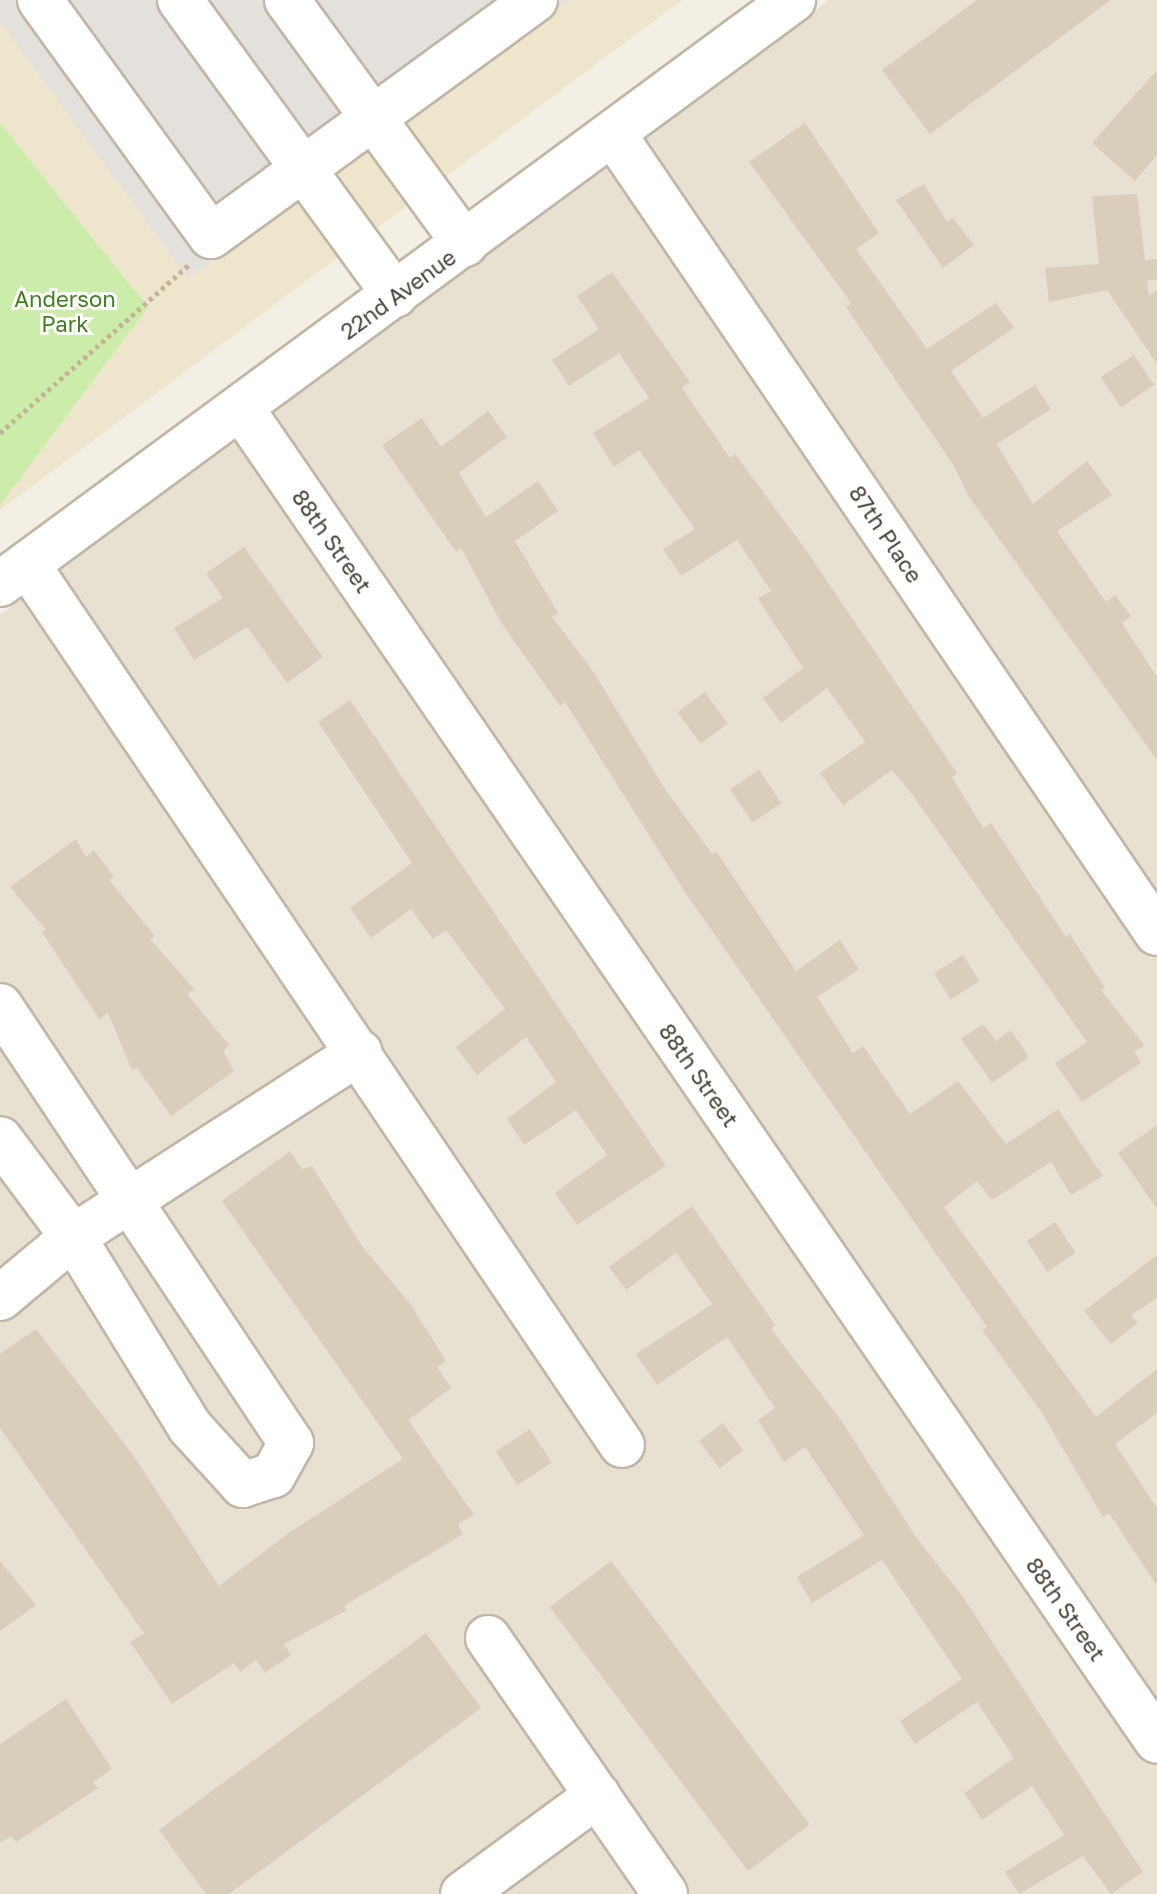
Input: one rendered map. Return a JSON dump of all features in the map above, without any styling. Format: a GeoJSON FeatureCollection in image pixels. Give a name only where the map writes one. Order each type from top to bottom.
{"type":"FeatureCollection","features":[{"type":"Feature","properties":{"kind":"street"},"geometry":{"type":"LineString","coordinates":[[40,0],[211,236],[375,121],[535,0]]}},
{"type":"Feature","properties":{"kind":"street"},"geometry":{"type":"LineString","coordinates":[[180,0],[395,295]]}},
{"type":"Feature","properties":{"kind":"street"},"geometry":{"type":"LineString","coordinates":[[287,0],[465,244]]}},
{"type":"Feature","properties":{"kind":"street","name":"22nd Avenue"},"geometry":{"type":"LineString","coordinates":[[13,574],[614,135],[793,0]]}},
{"type":"Feature","properties":{"kind":"street","name":"87th Place"},"geometry":{"type":"LineString","coordinates":[[614,135],[1157,933]]}},
{"type":"Feature","properties":{"kind":"street","name":"88th Street"},"geometry":{"type":"LineString","coordinates":[[241,408],[1157,1741]]}},
{"type":"Feature","properties":{"kind":"street"},"geometry":{"type":"LineString","coordinates":[[13,574],[360,1052],[622,1445]]}},
{"type":"Feature","properties":{"kind":"street"},"geometry":{"type":"LineString","coordinates":[[0,1006],[291,1443],[273,1475],[243,1485],[190,1427],[73,1237],[0,1139]]}},
{"type":"Feature","properties":{"kind":"street"},"geometry":{"type":"LineString","coordinates":[[0,1298],[73,1237],[360,1052]]}},
{"type":"Feature","properties":{"kind":"street"},"geometry":{"type":"LineString","coordinates":[[488,1638],[665,1894]]}},
{"type":"Feature","properties":{"kind":"street"},"geometry":{"type":"LineString","coordinates":[[463,1894],[598,1795]]}},
{"type":"Feature","properties":{"kind":"path"},"geometry":{"type":"LineString","coordinates":[[0,433],[184,272],[211,236]]}},
{"type":"Feature","properties":{"kind":"shaded area"},"geometry":{"type":"Polygon","coordinates":[[[0,0],[682,0],[0,510],[0,0]]]}},
{"type":"Feature","properties":{"kind":"shaded area"},"geometry":{"type":"Polygon","coordinates":[[[0,0],[570,0],[188,278],[0,22],[0,0]]]}},
{"type":"Feature","properties":{"kind":"shaded area"},"geometry":{"type":"Polygon","coordinates":[[[829,0],[1157,0],[1157,1894],[0,1894],[0,615],[829,0]]]}},
{"type":"Feature","properties":{"kind":"green space","name":"Anderson Park"},"geometry":{"type":"Polygon","coordinates":[[[0,123],[148,307],[0,505],[0,123]]]}},
{"type":"Feature","properties":{"kind":"building"},"geometry":{"type":"Polygon","coordinates":[[[977,0],[1111,0],[930,134],[882,70],[977,0]]]}},
{"type":"Feature","properties":{"kind":"building"},"geometry":{"type":"Polygon","coordinates":[[[1157,70],[1157,155],[1135,181],[1092,143],[1157,70]]]}},
{"type":"Feature","properties":{"kind":"building"},"geometry":{"type":"Polygon","coordinates":[[[805,123],[879,233],[856,249],[927,349],[996,303],[1014,328],[951,371],[983,418],[1035,385],[1051,409],[997,444],[1033,504],[1087,461],[1112,495],[1057,531],[1106,602],[1115,595],[1131,616],[1122,623],[1157,677],[1157,760],[969,497],[954,466],[846,307],[851,303],[749,162],[805,123]]]}},
{"type":"Feature","properties":{"kind":"building"},"geometry":{"type":"Polygon","coordinates":[[[924,184],[947,222],[952,217],[974,245],[943,268],[896,200],[924,184]]]}},
{"type":"Feature","properties":{"kind":"building"},"geometry":{"type":"Polygon","coordinates":[[[1137,194],[1145,260],[1157,259],[1157,279],[1147,281],[1149,296],[1157,290],[1157,364],[1107,290],[1049,302],[1045,268],[1099,264],[1092,196],[1137,194]]]}},
{"type":"Feature","properties":{"kind":"building"},"geometry":{"type":"Polygon","coordinates":[[[612,272],[690,382],[682,388],[730,458],[735,454],[806,550],[957,773],[952,777],[983,828],[991,823],[1066,937],[1070,934],[1105,988],[1101,990],[1145,1046],[1134,1051],[1141,1063],[1082,1102],[1055,1063],[1087,1042],[911,793],[892,770],[843,805],[820,773],[865,742],[827,688],[781,723],[763,698],[803,668],[758,599],[771,591],[737,540],[681,576],[663,549],[695,529],[639,450],[614,467],[593,433],[649,398],[619,353],[569,386],[552,360],[599,329],[577,296],[612,272]]]}},
{"type":"Feature","properties":{"kind":"building"},"geometry":{"type":"Polygon","coordinates":[[[1134,355],[1154,385],[1121,407],[1101,377],[1134,355]]]}},
{"type":"Feature","properties":{"kind":"building"},"geometry":{"type":"Polygon","coordinates":[[[488,411],[507,437],[459,473],[486,517],[538,481],[558,511],[515,541],[558,613],[552,617],[591,668],[665,789],[712,854],[716,851],[796,971],[840,940],[859,969],[817,997],[853,1053],[863,1046],[910,1114],[958,1081],[1006,1144],[1058,1109],[1103,1176],[1071,1195],[1051,1162],[992,1200],[977,1181],[944,1207],[1096,1417],[1157,1369],[1157,1413],[1115,1444],[1157,1508],[1157,1586],[1109,1513],[1103,1517],[1042,1413],[982,1330],[987,1327],[685,892],[565,702],[560,706],[502,624],[461,548],[456,552],[382,445],[422,418],[441,447],[488,411]]]}},
{"type":"Feature","properties":{"kind":"building"},"geometry":{"type":"Polygon","coordinates":[[[244,547],[323,657],[287,683],[247,627],[194,660],[174,628],[223,598],[206,573],[244,547]]]}},
{"type":"Feature","properties":{"kind":"building"},"geometry":{"type":"Polygon","coordinates":[[[705,692],[728,724],[700,744],[677,712],[705,692]]]}},
{"type":"Feature","properties":{"kind":"building"},"geometry":{"type":"Polygon","coordinates":[[[350,700],[666,1166],[577,1225],[555,1193],[607,1155],[576,1110],[524,1145],[507,1119],[556,1082],[526,1037],[477,1075],[456,1047],[505,1009],[446,930],[433,939],[411,909],[371,938],[350,908],[412,863],[318,722],[350,700]]]}},
{"type":"Feature","properties":{"kind":"building"},"geometry":{"type":"Polygon","coordinates":[[[759,770],[781,803],[752,823],[730,790],[759,770]]]}},
{"type":"Feature","properties":{"kind":"building"},"geometry":{"type":"Polygon","coordinates":[[[76,839],[86,857],[94,850],[114,877],[109,880],[155,936],[150,939],[195,990],[187,994],[229,1045],[223,1051],[234,1071],[171,1116],[137,1068],[132,1070],[108,1013],[99,1019],[42,932],[46,930],[10,887],[76,839]]]}},
{"type":"Feature","properties":{"kind":"building"},"geometry":{"type":"Polygon","coordinates":[[[963,955],[979,981],[951,999],[934,973],[963,955]]]}},
{"type":"Feature","properties":{"kind":"building"},"geometry":{"type":"Polygon","coordinates":[[[983,1024],[996,1041],[1011,1030],[1029,1057],[992,1083],[961,1039],[983,1024]]]}},
{"type":"Feature","properties":{"kind":"building"},"geometry":{"type":"Polygon","coordinates":[[[1157,1125],[1157,1209],[1118,1153],[1157,1125]]]}},
{"type":"Feature","properties":{"kind":"building"},"geometry":{"type":"Polygon","coordinates":[[[290,1151],[302,1169],[312,1166],[362,1246],[411,1305],[446,1361],[437,1367],[451,1388],[408,1420],[474,1515],[458,1524],[463,1534],[344,1606],[347,1610],[284,1644],[291,1655],[265,1673],[256,1660],[240,1672],[234,1663],[172,1704],[130,1642],[144,1633],[0,1428],[0,1354],[36,1329],[131,1452],[219,1586],[290,1532],[403,1459],[222,1201],[290,1151]]]}},
{"type":"Feature","properties":{"kind":"building"},"geometry":{"type":"Polygon","coordinates":[[[692,1206],[775,1325],[771,1329],[841,1420],[915,1536],[963,1597],[1143,1872],[1111,1894],[1083,1856],[1019,1894],[1005,1872],[1064,1835],[1032,1786],[982,1820],[964,1793],[1014,1758],[977,1702],[915,1744],[900,1721],[962,1679],[882,1560],[812,1603],[797,1577],[864,1535],[805,1447],[784,1462],[758,1420],[775,1408],[727,1337],[657,1385],[636,1354],[712,1304],[676,1253],[626,1290],[609,1267],[692,1206]]]}},
{"type":"Feature","properties":{"kind":"building"},"geometry":{"type":"Polygon","coordinates":[[[1055,1222],[1076,1253],[1048,1272],[1027,1241],[1055,1222]]]}},
{"type":"Feature","properties":{"kind":"building"},"geometry":{"type":"Polygon","coordinates":[[[1157,1255],[1157,1298],[1131,1315],[1138,1323],[1111,1344],[1084,1311],[1157,1255]]]}},
{"type":"Feature","properties":{"kind":"building"},"geometry":{"type":"Polygon","coordinates":[[[723,1423],[743,1450],[720,1468],[699,1441],[723,1423]]]}},
{"type":"Feature","properties":{"kind":"building"},"geometry":{"type":"Polygon","coordinates":[[[530,1429],[552,1463],[517,1485],[496,1451],[530,1429]]]}},
{"type":"Feature","properties":{"kind":"building"},"geometry":{"type":"Polygon","coordinates":[[[0,1561],[36,1605],[0,1631],[0,1561]]]}},
{"type":"Feature","properties":{"kind":"building"},"geometry":{"type":"Polygon","coordinates":[[[611,1561],[810,1825],[748,1871],[550,1607],[611,1561]]]}},
{"type":"Feature","properties":{"kind":"building"},"geometry":{"type":"Polygon","coordinates":[[[426,1633],[481,1708],[229,1894],[206,1894],[159,1830],[426,1633]]]}},
{"type":"Feature","properties":{"kind":"building"},"geometry":{"type":"Polygon","coordinates":[[[66,1699],[112,1769],[93,1782],[98,1788],[30,1833],[16,1842],[11,1836],[0,1843],[0,1744],[66,1699]]]}}]}
